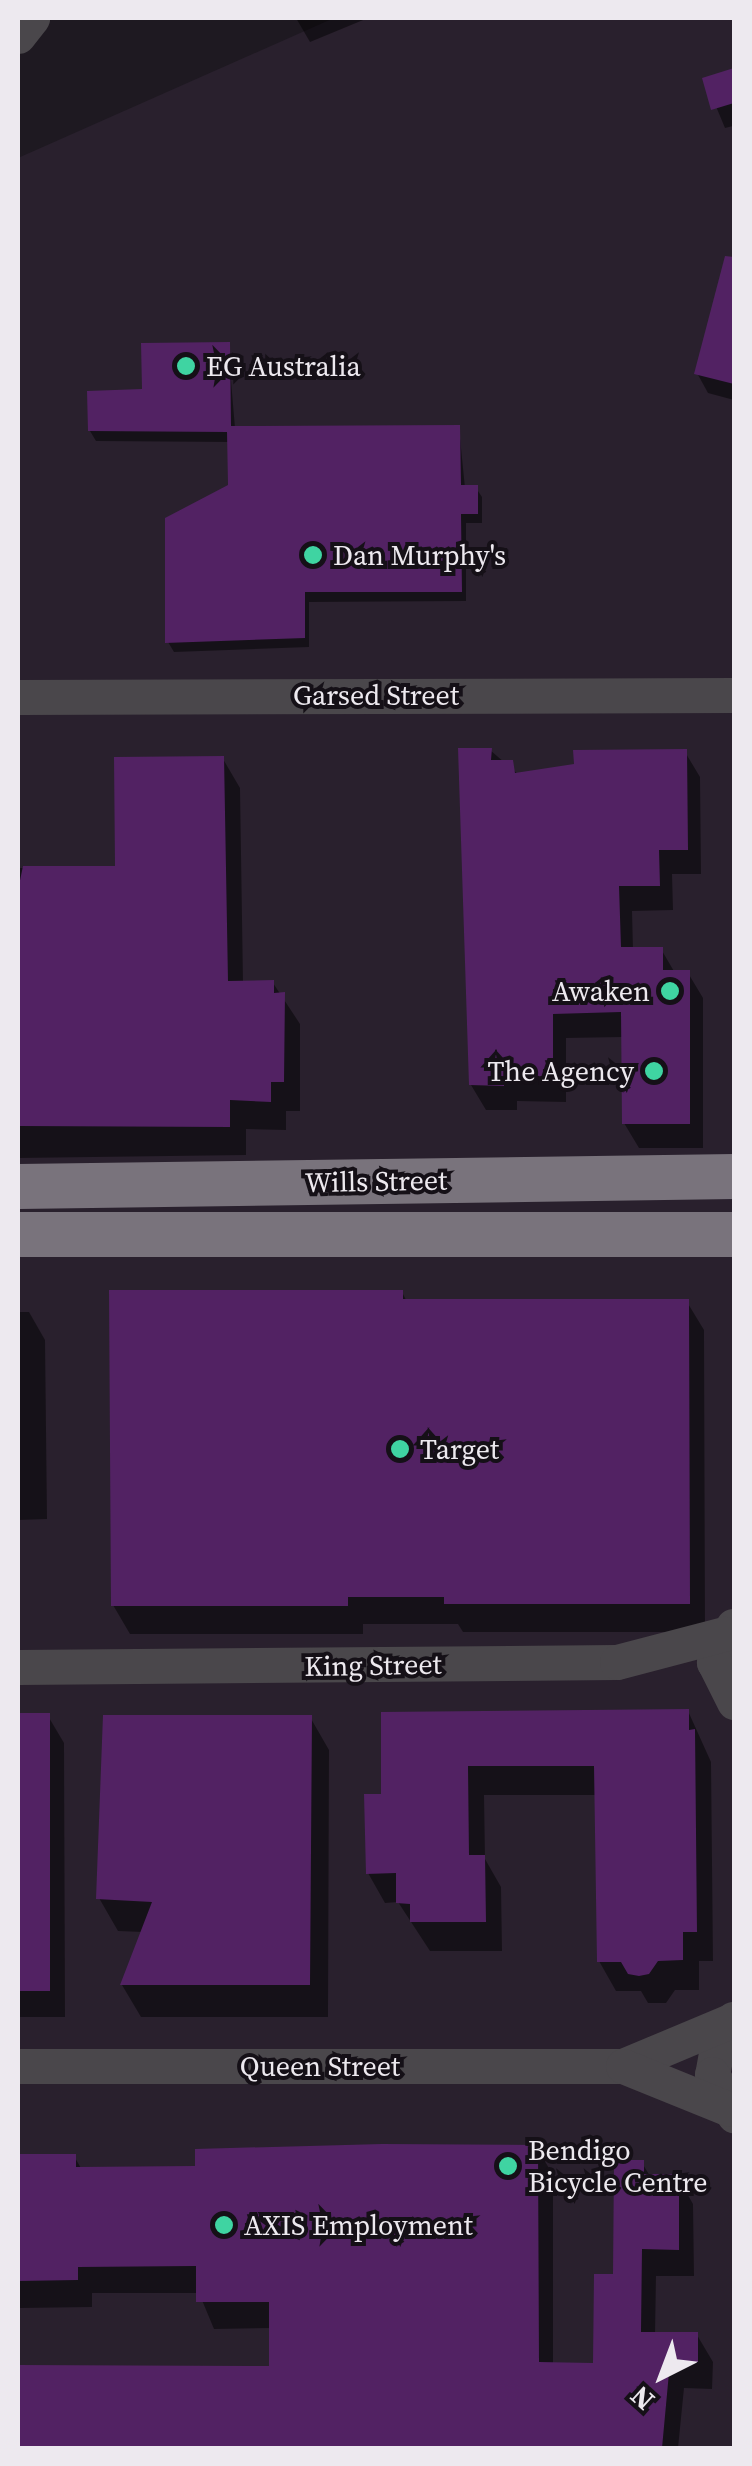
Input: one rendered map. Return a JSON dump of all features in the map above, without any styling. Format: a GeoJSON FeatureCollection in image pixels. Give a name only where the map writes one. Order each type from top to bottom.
{"type":"FeatureCollection","features":[{"type":"Feature","properties":{"kind":"main road","name":"Wills Street"},"geometry":{"type":"LineString","coordinates":[[18,1186],[734,1176]]}},
{"type":"Feature","properties":{"kind":"main road"},"geometry":{"type":"LineString","coordinates":[[604,1178],[606,1232]]}},
{"type":"Feature","properties":{"kind":"main road","name":"Wills Street"},"geometry":{"type":"LineString","coordinates":[[18,1234],[734,1234]]}},
{"type":"Feature","properties":{"kind":"street"},"geometry":{"type":"LineString","coordinates":[[18,36],[32,18]]}},
{"type":"Feature","properties":{"kind":"street","name":"Garsed Street"},"geometry":{"type":"LineString","coordinates":[[18,696],[734,695]]}},
{"type":"Feature","properties":{"kind":"street"},"geometry":{"type":"LineString","coordinates":[[731,1625],[714,1662],[734,1703]]}},
{"type":"Feature","properties":{"kind":"street","name":"King Street"},"geometry":{"type":"LineString","coordinates":[[18,1668],[617,1662],[731,1625]]}},
{"type":"Feature","properties":{"kind":"street"},"geometry":{"type":"LineString","coordinates":[[733,2018],[712,2055],[712,2074],[733,2114]]}},
{"type":"Feature","properties":{"kind":"street","name":"Queen Street"},"geometry":{"type":"LineString","coordinates":[[18,2066],[623,2066],[733,2018]]}},
{"type":"Feature","properties":{"kind":"street","name":"Queen Street"},"geometry":{"type":"LineString","coordinates":[[623,2066],[733,2114]]}},
{"type":"Feature","properties":{"kind":"shaded area"},"geometry":{"type":"Polygon","coordinates":[[[334,18],[734,18],[734,2448],[18,2448],[18,158],[334,18]]]}},
{"type":"Feature","properties":{"kind":"building"},"geometry":{"type":"Polygon","coordinates":[[[734,68],[734,103],[711,110],[702,78],[734,68]]]}},
{"type":"Feature","properties":{"kind":"building"},"geometry":{"type":"Polygon","coordinates":[[[725,256],[734,257],[734,384],[694,374],[725,256]]]}},
{"type":"Feature","properties":{"kind":"building","name":"Dan Murphy's"},"geometry":{"type":"Polygon","coordinates":[[[230,342],[231,426],[460,425],[461,485],[478,485],[478,514],[461,514],[462,592],[305,592],[305,638],[165,643],[165,518],[228,485],[227,432],[88,431],[87,391],[142,389],[141,343],[230,342]]]}},
{"type":"Feature","properties":{"kind":"building"},"geometry":{"type":"Polygon","coordinates":[[[458,748],[492,748],[491,760],[513,760],[515,773],[574,764],[573,750],[687,749],[688,850],[659,850],[660,886],[619,886],[621,947],[663,947],[663,970],[690,970],[690,1124],[622,1124],[621,1012],[553,1014],[553,1077],[504,1077],[504,1086],[469,1085],[458,748]]]}},
{"type":"Feature","properties":{"kind":"building"},"geometry":{"type":"Polygon","coordinates":[[[224,756],[228,981],[274,980],[274,993],[285,992],[284,1082],[271,1082],[271,1102],[230,1100],[230,1127],[18,1126],[18,890],[23,866],[115,866],[114,757],[224,756]]]}},
{"type":"Feature","properties":{"kind":"building","name":"Target"},"geometry":{"type":"Polygon","coordinates":[[[109,1290],[403,1290],[403,1299],[689,1299],[690,1604],[444,1604],[444,1597],[348,1597],[348,1606],[111,1606],[109,1290]]]}},
{"type":"Feature","properties":{"kind":"building"},"geometry":{"type":"Polygon","coordinates":[[[689,1709],[689,1730],[695,1729],[697,1932],[683,1932],[683,1960],[658,1961],[649,1974],[639,1976],[628,1974],[621,1962],[597,1962],[594,1766],[468,1766],[469,1855],[485,1855],[486,1922],[410,1922],[410,1904],[396,1903],[396,1873],[366,1874],[364,1794],[381,1794],[381,1712],[689,1709]]]}},
{"type":"Feature","properties":{"kind":"building"},"geometry":{"type":"Polygon","coordinates":[[[18,1713],[50,1713],[50,1991],[18,1991],[18,1713]]]}},
{"type":"Feature","properties":{"kind":"building"},"geometry":{"type":"Polygon","coordinates":[[[103,1715],[312,1715],[310,1985],[120,1985],[152,1902],[96,1899],[103,1715]]]}},
{"type":"Feature","properties":{"kind":"building"},"geometry":{"type":"Polygon","coordinates":[[[538,2145],[539,2362],[593,2363],[594,2274],[613,2274],[614,2160],[644,2160],[644,2174],[679,2174],[679,2250],[642,2249],[641,2332],[698,2332],[698,2362],[670,2362],[662,2448],[18,2448],[18,2365],[269,2366],[269,2302],[196,2302],[196,2266],[78,2267],[78,2280],[18,2281],[18,2154],[76,2154],[76,2167],[195,2166],[195,2149],[538,2145]]]}},
{"type":"Feature","properties":{"kind":"place","name":"EG Australia"},"geometry":{"type":"Point","coordinates":[186,366]}},
{"type":"Feature","properties":{"kind":"place","name":"Dan Murphy's"},"geometry":{"type":"Point","coordinates":[313,555]}},
{"type":"Feature","properties":{"kind":"place","name":"Awaken"},"geometry":{"type":"Point","coordinates":[670,991]}},
{"type":"Feature","properties":{"kind":"place","name":"The Agency"},"geometry":{"type":"Point","coordinates":[654,1071]}},
{"type":"Feature","properties":{"kind":"place","name":"Target"},"geometry":{"type":"Point","coordinates":[400,1449]}},
{"type":"Feature","properties":{"kind":"place","name":"Bendigo Bicycle Centre"},"geometry":{"type":"Point","coordinates":[508,2166]}},
{"type":"Feature","properties":{"kind":"place","name":"AXIS Employment"},"geometry":{"type":"Point","coordinates":[224,2225]}}]}
